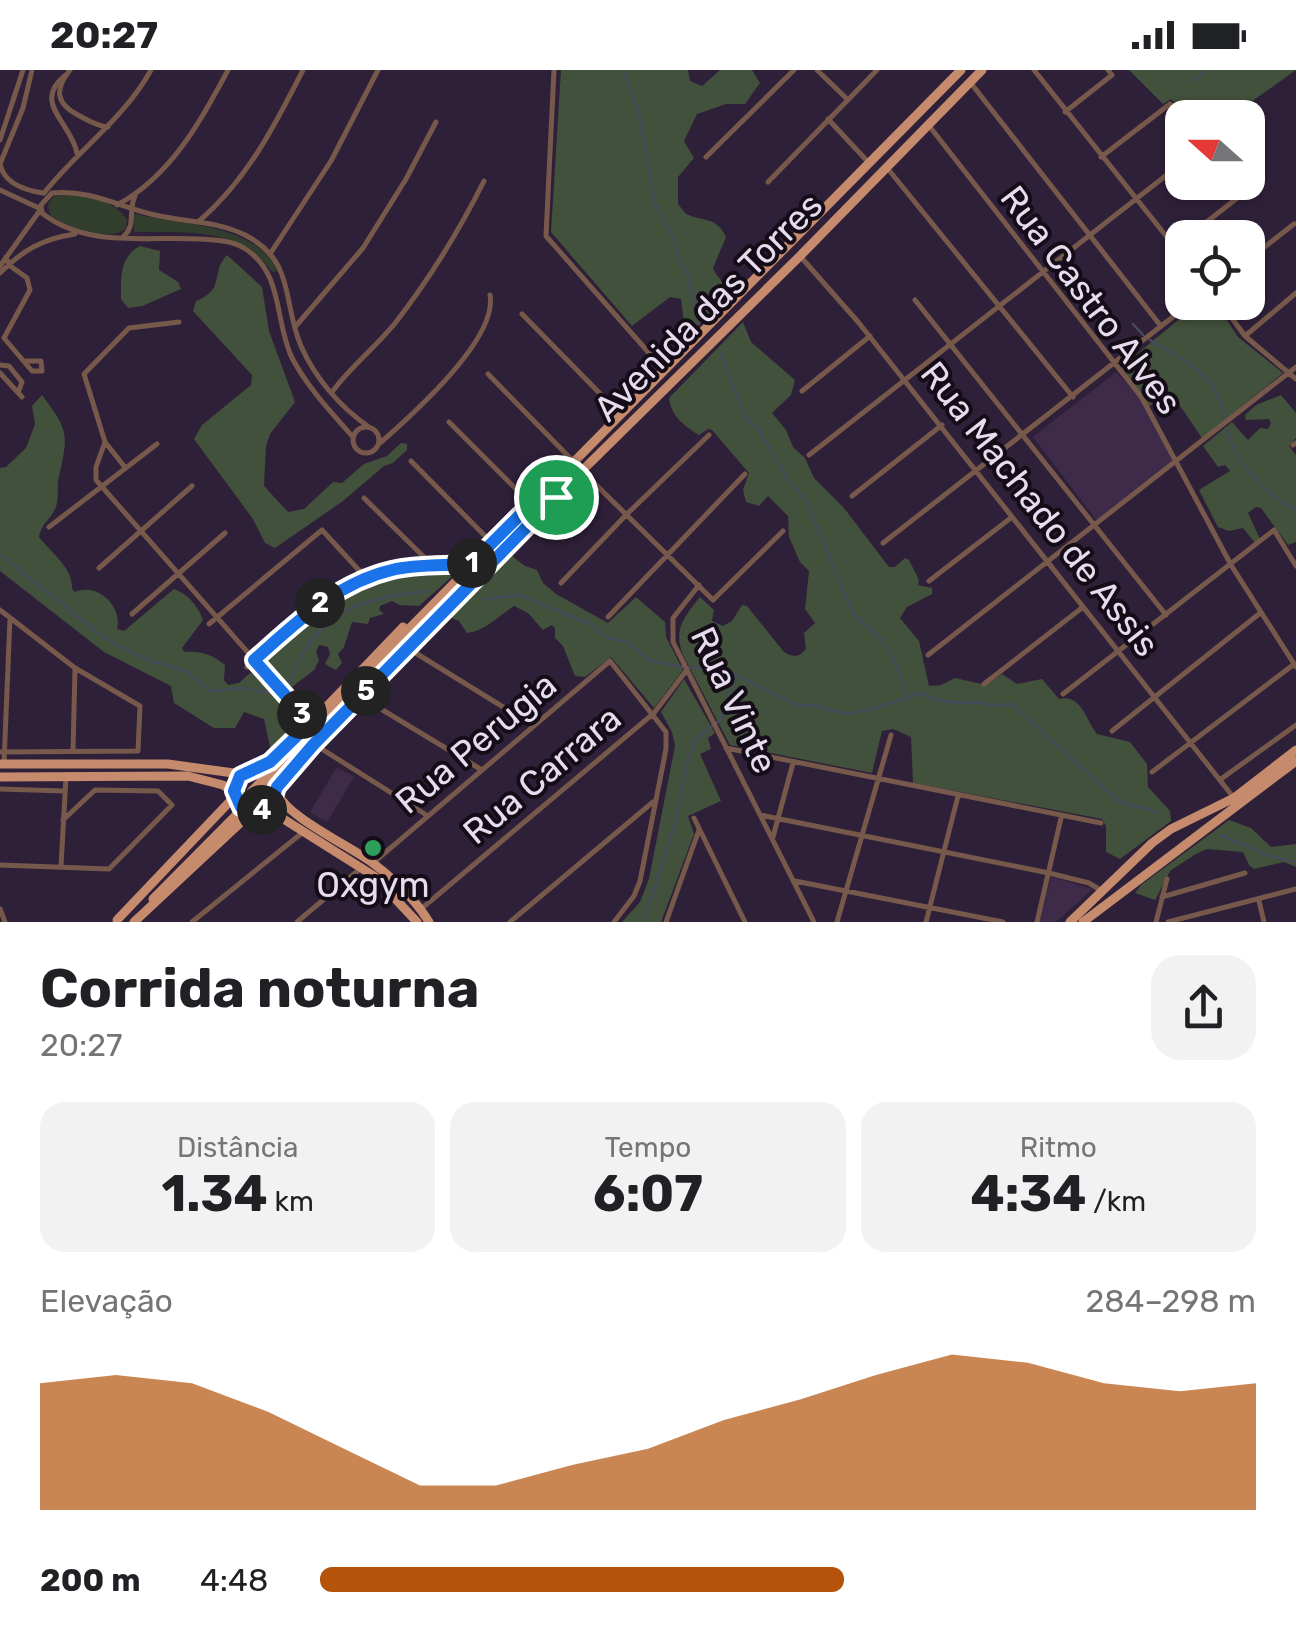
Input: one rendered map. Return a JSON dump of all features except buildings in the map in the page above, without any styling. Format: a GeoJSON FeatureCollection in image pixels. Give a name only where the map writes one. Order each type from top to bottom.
{"type":"FeatureCollection","features":[{"type":"Feature","properties":{"kind":"main road","name":"Avenida das Torres"},"geometry":{"type":"LineString","coordinates":[[395,649],[414,620],[961,70]]}},
{"type":"Feature","properties":{"kind":"main road","name":"Avenida das Torres"},"geometry":{"type":"LineString","coordinates":[[133,922],[151,898],[395,649],[466,589],[982,70]]}},
{"type":"Feature","properties":{"kind":"main road"},"geometry":{"type":"LineString","coordinates":[[820,212],[810,230],[820,235]]}},
{"type":"Feature","properties":{"kind":"main road"},"geometry":{"type":"LineString","coordinates":[[786,247],[794,246],[800,256]]}},
{"type":"Feature","properties":{"kind":"main road"},"geometry":{"type":"LineString","coordinates":[[556,497],[550,500],[545,494],[559,476]]}},
{"type":"Feature","properties":{"kind":"main road"},"geometry":{"type":"LineString","coordinates":[[445,566],[456,570],[458,577]]}},
{"type":"Feature","properties":{"kind":"main road"},"geometry":{"type":"LineString","coordinates":[[133,922],[275,798],[277,787],[314,744],[466,589]]}},
{"type":"Feature","properties":{"kind":"main road"},"geometry":{"type":"LineString","coordinates":[[116,921],[235,795],[236,783],[281,754],[393,635],[414,620]]}},
{"type":"Feature","properties":{"kind":"main road"},"geometry":{"type":"LineString","coordinates":[[1070,922],[1134,858],[1171,829],[1234,798],[1296,750]]}},
{"type":"Feature","properties":{"kind":"main road"},"geometry":{"type":"LineString","coordinates":[[1083,922],[1296,762]]}},
{"type":"Feature","properties":{"kind":"main road"},"geometry":{"type":"LineString","coordinates":[[2,764],[168,764],[233,775],[252,771],[269,774],[283,804],[373,863],[413,917]]}},
{"type":"Feature","properties":{"kind":"main road"},"geometry":{"type":"LineString","coordinates":[[0,777],[188,776],[214,781],[235,795],[241,807],[259,810],[304,832],[362,868],[394,894],[413,917],[429,922]]}},
{"type":"Feature","properties":{"kind":"main road"},"geometry":{"type":"LineString","coordinates":[[1134,858],[1138,869],[1148,871]]}},
{"type":"Feature","properties":{"kind":"main road","name":"Avenida das Torres"},"geometry":{"type":"LineString","coordinates":[[116,921],[151,898]]}},
{"type":"Feature","properties":{"kind":"street"},"geometry":{"type":"LineString","coordinates":[[0,140],[23,70]]}},
{"type":"Feature","properties":{"kind":"street"},"geometry":{"type":"LineString","coordinates":[[32,70],[0,163],[9,181],[47,194],[85,193],[130,209],[244,234],[270,254],[282,272],[308,361],[326,386],[368,427],[377,432],[399,427]]}},
{"type":"Feature","properties":{"kind":"street"},"geometry":{"type":"LineString","coordinates":[[0,274],[58,176],[139,92],[151,70]]}},
{"type":"Feature","properties":{"kind":"street"},"geometry":{"type":"LineString","coordinates":[[117,205],[140,189],[187,142],[228,70]]}},
{"type":"Feature","properties":{"kind":"street"},"geometry":{"type":"LineString","coordinates":[[197,224],[255,160],[304,70]]}},
{"type":"Feature","properties":{"kind":"street"},"geometry":{"type":"LineString","coordinates":[[270,254],[331,161],[378,70]]}},
{"type":"Feature","properties":{"kind":"street"},"geometry":{"type":"LineString","coordinates":[[554,70],[546,236],[664,370]]}},
{"type":"Feature","properties":{"kind":"street"},"geometry":{"type":"LineString","coordinates":[[706,157],[794,70]]}},
{"type":"Feature","properties":{"kind":"street"},"geometry":{"type":"LineString","coordinates":[[816,70],[847,99]]}},
{"type":"Feature","properties":{"kind":"street"},"geometry":{"type":"LineString","coordinates":[[768,182],[877,70]]}},
{"type":"Feature","properties":{"kind":"street"},"geometry":{"type":"LineString","coordinates":[[1034,70],[1165,235]]}},
{"type":"Feature","properties":{"kind":"street"},"geometry":{"type":"LineString","coordinates":[[1066,112],[1112,75],[1108,70]]}},
{"type":"Feature","properties":{"kind":"street"},"geometry":{"type":"LineString","coordinates":[[68,72],[59,86],[58,98],[70,111],[108,127]]}},
{"type":"Feature","properties":{"kind":"street"},"geometry":{"type":"LineString","coordinates":[[68,72],[58,81],[51,96],[52,106],[74,141],[77,154]]}},
{"type":"Feature","properties":{"kind":"street"},"geometry":{"type":"LineString","coordinates":[[970,82],[1160,325]]}},
{"type":"Feature","properties":{"kind":"street"},"geometry":{"type":"LineString","coordinates":[[1101,157],[1165,108]]}},
{"type":"Feature","properties":{"kind":"street"},"geometry":{"type":"LineString","coordinates":[[61,120],[70,111]]}},
{"type":"Feature","properties":{"kind":"street"},"geometry":{"type":"LineString","coordinates":[[828,119],[869,163]]}},
{"type":"Feature","properties":{"kind":"street"},"geometry":{"type":"LineString","coordinates":[[295,327],[363,248],[436,122]]}},
{"type":"Feature","properties":{"kind":"street"},"geometry":{"type":"LineString","coordinates":[[94,124],[98,138]]}},
{"type":"Feature","properties":{"kind":"street","name":"Rua Castro Alves"},"geometry":{"type":"LineString","coordinates":[[928,124],[1142,398],[1230,564],[1295,665]]}},
{"type":"Feature","properties":{"kind":"street"},"geometry":{"type":"LineString","coordinates":[[74,141],[86,146]]}},
{"type":"Feature","properties":{"kind":"street"},"geometry":{"type":"LineString","coordinates":[[886,166],[1072,397]]}},
{"type":"Feature","properties":{"kind":"street"},"geometry":{"type":"LineString","coordinates":[[58,176],[60,192]]}},
{"type":"Feature","properties":{"kind":"street"},"geometry":{"type":"LineString","coordinates":[[809,455],[1000,309],[1165,176]]}},
{"type":"Feature","properties":{"kind":"street"},"geometry":{"type":"LineString","coordinates":[[332,392],[412,301],[462,225],[484,181]]}},
{"type":"Feature","properties":{"kind":"street"},"geometry":{"type":"LineString","coordinates":[[122,237],[130,228],[130,209],[140,189]]}},
{"type":"Feature","properties":{"kind":"street"},"geometry":{"type":"LineString","coordinates":[[0,190],[41,208],[63,228],[78,234]]}},
{"type":"Feature","properties":{"kind":"street"},"geometry":{"type":"LineString","coordinates":[[1209,220],[1236,200]]}},
{"type":"Feature","properties":{"kind":"street"},"geometry":{"type":"LineString","coordinates":[[214,209],[214,225]]}},
{"type":"Feature","properties":{"kind":"street"},"geometry":{"type":"LineString","coordinates":[[1265,247],[1294,224]]}},
{"type":"Feature","properties":{"kind":"street"},"geometry":{"type":"LineString","coordinates":[[0,266],[53,237],[78,234],[234,244],[255,257],[270,276],[294,360],[320,400],[364,454],[372,452],[399,427],[449,374],[480,334],[491,309],[490,295]]}},
{"type":"Feature","properties":{"kind":"street"},"geometry":{"type":"LineString","coordinates":[[261,246],[279,237]]}},
{"type":"Feature","properties":{"kind":"street"},"geometry":{"type":"LineString","coordinates":[[18,241],[25,250]]}},
{"type":"Feature","properties":{"kind":"street","name":"Rua Machado de Assis"},"geometry":{"type":"LineString","coordinates":[[800,256],[942,425],[1234,798]]}},
{"type":"Feature","properties":{"kind":"street"},"geometry":{"type":"LineString","coordinates":[[9,260],[28,278],[30,290],[4,338],[24,361]]}},
{"type":"Feature","properties":{"kind":"street"},"geometry":{"type":"LineString","coordinates":[[270,276],[282,272]]}},
{"type":"Feature","properties":{"kind":"street"},"geometry":{"type":"LineString","coordinates":[[274,287],[287,283]]}},
{"type":"Feature","properties":{"kind":"street"},"geometry":{"type":"LineString","coordinates":[[1245,336],[1296,294]]}},
{"type":"Feature","properties":{"kind":"street"},"geometry":{"type":"LineString","coordinates":[[915,300],[1166,615]]}},
{"type":"Feature","properties":{"kind":"street"},"geometry":{"type":"LineString","coordinates":[[292,313],[308,313]]}},
{"type":"Feature","properties":{"kind":"street"},"geometry":{"type":"LineString","coordinates":[[522,314],[620,414]]}},
{"type":"Feature","properties":{"kind":"street"},"geometry":{"type":"LineString","coordinates":[[882,543],[1116,364],[1167,320]]}},
{"type":"Feature","properties":{"kind":"street"},"geometry":{"type":"LineString","coordinates":[[1233,320],[1245,336],[1296,379]]}},
{"type":"Feature","properties":{"kind":"street"},"geometry":{"type":"LineString","coordinates":[[124,466],[106,442],[84,374],[128,328],[179,322]]}},
{"type":"Feature","properties":{"kind":"street"},"geometry":{"type":"LineString","coordinates":[[802,392],[870,336]]}},
{"type":"Feature","properties":{"kind":"street"},"geometry":{"type":"LineString","coordinates":[[0,365],[9,366],[17,374],[22,382],[20,395],[0,373]]}},
{"type":"Feature","properties":{"kind":"street"},"geometry":{"type":"LineString","coordinates":[[928,655],[1296,367]]}},
{"type":"Feature","properties":{"kind":"street"},"geometry":{"type":"LineString","coordinates":[[488,374],[573,461]]}},
{"type":"Feature","properties":{"kind":"street"},"geometry":{"type":"LineString","coordinates":[[326,386],[340,381]]}},
{"type":"Feature","properties":{"kind":"street"},"geometry":{"type":"LineString","coordinates":[[448,422],[531,504]]}},
{"type":"Feature","properties":{"kind":"street"},"geometry":{"type":"LineString","coordinates":[[852,496],[942,425]]}},
{"type":"Feature","properties":{"kind":"street"},"geometry":{"type":"LineString","coordinates":[[354,437],[359,429],[368,427]]}},
{"type":"Feature","properties":{"kind":"street"},"geometry":{"type":"LineString","coordinates":[[377,432],[380,443]]}},
{"type":"Feature","properties":{"kind":"street"},"geometry":{"type":"LineString","coordinates":[[562,582],[709,435]]}},
{"type":"Feature","properties":{"kind":"street"},"geometry":{"type":"LineString","coordinates":[[106,442],[96,467],[96,480],[310,723]]}},
{"type":"Feature","properties":{"kind":"street"},"geometry":{"type":"LineString","coordinates":[[49,527],[157,444]]}},
{"type":"Feature","properties":{"kind":"street"},"geometry":{"type":"LineString","coordinates":[[411,461],[492,544]]}},
{"type":"Feature","properties":{"kind":"street"},"geometry":{"type":"LineString","coordinates":[[582,471],[713,600],[783,531]]}},
{"type":"Feature","properties":{"kind":"street"},"geometry":{"type":"LineString","coordinates":[[608,617],[745,474]]}},
{"type":"Feature","properties":{"kind":"street"},"geometry":{"type":"LineString","coordinates":[[100,568],[192,486]]}},
{"type":"Feature","properties":{"kind":"street"},"geometry":{"type":"LineString","coordinates":[[364,498],[434,566]]}},
{"type":"Feature","properties":{"kind":"street"},"geometry":{"type":"LineString","coordinates":[[929,581],[1012,517]]}},
{"type":"Feature","properties":{"kind":"street"},"geometry":{"type":"LineString","coordinates":[[209,624],[322,530],[367,579]]}},
{"type":"Feature","properties":{"kind":"street"},"geometry":{"type":"LineString","coordinates":[[1063,694],[1274,530],[1296,566]]}},
{"type":"Feature","properties":{"kind":"street"},"geometry":{"type":"LineString","coordinates":[[132,614],[225,533]]}},
{"type":"Feature","properties":{"kind":"street"},"geometry":{"type":"LineString","coordinates":[[247,668],[319,603],[367,579],[392,570],[471,564]]}},
{"type":"Feature","properties":{"kind":"street","name":"Rua Vinte"},"geometry":{"type":"LineString","coordinates":[[699,585],[673,618],[671,635],[709,718],[814,922]]}},
{"type":"Feature","properties":{"kind":"street"},"geometry":{"type":"LineString","coordinates":[[984,684],[1083,606]]}},
{"type":"Feature","properties":{"kind":"street"},"geometry":{"type":"LineString","coordinates":[[0,610],[75,668],[140,706],[138,751],[3,751]]}},
{"type":"Feature","properties":{"kind":"street"},"geometry":{"type":"LineString","coordinates":[[1112,731],[1260,614]]}},
{"type":"Feature","properties":{"kind":"street"},"geometry":{"type":"LineString","coordinates":[[2,764],[10,618]]}},
{"type":"Feature","properties":{"kind":"street"},"geometry":{"type":"LineString","coordinates":[[414,652],[534,726]]}},
{"type":"Feature","properties":{"kind":"street","name":"Rua Perugia"},"geometry":{"type":"LineString","coordinates":[[373,863],[610,662],[654,713]]}},
{"type":"Feature","properties":{"kind":"street"},"geometry":{"type":"LineString","coordinates":[[1152,772],[1295,665]]}},
{"type":"Feature","properties":{"kind":"street"},"geometry":{"type":"LineString","coordinates":[[73,751],[75,668]]}},
{"type":"Feature","properties":{"kind":"street","name":"Rua Carrara"},"geometry":{"type":"LineString","coordinates":[[413,917],[654,713],[686,670]]}},
{"type":"Feature","properties":{"kind":"street"},"geometry":{"type":"LineString","coordinates":[[366,700],[482,770]]}},
{"type":"Feature","properties":{"kind":"street"},"geometry":{"type":"LineString","coordinates":[[614,922],[640,882],[666,749],[666,732],[654,713]]}},
{"type":"Feature","properties":{"kind":"street"},"geometry":{"type":"LineString","coordinates":[[1221,780],[1296,724]]}},
{"type":"Feature","properties":{"kind":"street"},"geometry":{"type":"LineString","coordinates":[[838,922],[891,735]]}},
{"type":"Feature","properties":{"kind":"street"},"geometry":{"type":"LineString","coordinates":[[314,744],[428,816]]}},
{"type":"Feature","properties":{"kind":"street"},"geometry":{"type":"LineString","coordinates":[[726,748],[1101,823]]}},
{"type":"Feature","properties":{"kind":"street","name":"Rua Vinte"},"geometry":{"type":"LineString","coordinates":[[772,840],[793,763]]}},
{"type":"Feature","properties":{"kind":"street"},"geometry":{"type":"LineString","coordinates":[[61,868],[66,774]]}},
{"type":"Feature","properties":{"kind":"street"},"geometry":{"type":"LineString","coordinates":[[0,789],[64,791]]}},
{"type":"Feature","properties":{"kind":"street"},"geometry":{"type":"LineString","coordinates":[[0,865],[109,869],[172,805],[158,791],[95,790],[63,820]]}},
{"type":"Feature","properties":{"kind":"street"},"geometry":{"type":"LineString","coordinates":[[926,922],[958,796]]}},
{"type":"Feature","properties":{"kind":"street"},"geometry":{"type":"LineString","coordinates":[[510,922],[655,800]]}},
{"type":"Feature","properties":{"kind":"street"},"geometry":{"type":"LineString","coordinates":[[760,816],[1048,872],[1085,882],[1102,892]]}},
{"type":"Feature","properties":{"kind":"street"},"geometry":{"type":"LineString","coordinates":[[1036,922],[1062,816]]}},
{"type":"Feature","properties":{"kind":"street"},"geometry":{"type":"LineString","coordinates":[[694,818],[745,922]]}},
{"type":"Feature","properties":{"kind":"street"},"geometry":{"type":"LineString","coordinates":[[668,921],[699,830]]}},
{"type":"Feature","properties":{"kind":"street"},"geometry":{"type":"LineString","coordinates":[[192,922],[304,832]]}},
{"type":"Feature","properties":{"kind":"street"},"geometry":{"type":"LineString","coordinates":[[297,922],[362,868]]}},
{"type":"Feature","properties":{"kind":"street"},"geometry":{"type":"LineString","coordinates":[[1162,896],[1245,873]]}},
{"type":"Feature","properties":{"kind":"street"},"geometry":{"type":"LineString","coordinates":[[1156,922],[1167,879]]}},
{"type":"Feature","properties":{"kind":"street"},"geometry":{"type":"LineString","coordinates":[[793,881],[1003,922]]}},
{"type":"Feature","properties":{"kind":"street"},"geometry":{"type":"LineString","coordinates":[[1168,922],[1296,889]]}},
{"type":"Feature","properties":{"kind":"street"},"geometry":{"type":"LineString","coordinates":[[1258,900],[1264,922]]}},
{"type":"Feature","properties":{"kind":"street"},"geometry":{"type":"LineString","coordinates":[[0,908],[5,922]]}},
{"type":"Feature","properties":{"kind":"shaded area"},"geometry":{"type":"Polygon","coordinates":[[[1116,372],[1140,399],[1173,460],[1097,521],[1033,437],[1116,372]]]}},
{"type":"Feature","properties":{"kind":"shaded area"},"geometry":{"type":"Polygon","coordinates":[[[337,767],[354,777],[327,822],[310,812],[337,767]]]}},
{"type":"Feature","properties":{"kind":"shaded area"},"geometry":{"type":"Polygon","coordinates":[[[1051,877],[1093,889],[1056,922],[1039,922],[1051,877]]]}},
{"type":"Feature","properties":{"kind":"green space"},"geometry":{"type":"Polygon","coordinates":[[[561,70],[688,70],[690,81],[702,86],[720,70],[752,70],[760,83],[745,104],[726,104],[697,114],[684,141],[694,158],[678,177],[678,204],[686,214],[714,223],[722,230],[726,237],[713,268],[730,294],[686,337],[681,299],[670,297],[632,326],[551,232],[561,70]]]}},
{"type":"Feature","properties":{"kind":"green space"},"geometry":{"type":"Polygon","coordinates":[[[1129,70],[1296,70],[1254,100],[1171,99],[1163,104],[1129,70]]]}},
{"type":"Feature","properties":{"kind":"green space"},"geometry":{"type":"Polygon","coordinates":[[[75,194],[117,209],[127,220],[126,229],[97,234],[50,215],[48,204],[54,196],[75,194]]]}},
{"type":"Feature","properties":{"kind":"green space"},"geometry":{"type":"Polygon","coordinates":[[[136,214],[235,235],[268,256],[278,271],[272,272],[243,246],[227,239],[192,233],[134,232],[136,214]]]}},
{"type":"Feature","properties":{"kind":"green space"},"geometry":{"type":"Polygon","coordinates":[[[140,246],[160,251],[159,270],[178,282],[181,289],[128,308],[121,299],[123,269],[128,256],[140,246]]]}},
{"type":"Feature","properties":{"kind":"green space"},"geometry":{"type":"Polygon","coordinates":[[[227,255],[262,287],[269,331],[295,402],[270,434],[266,446],[264,486],[288,512],[304,509],[333,482],[342,483],[364,464],[387,456],[401,443],[407,444],[407,450],[393,463],[275,548],[265,543],[253,519],[194,439],[202,425],[251,385],[252,375],[193,311],[196,301],[215,286],[227,255]]]}},
{"type":"Feature","properties":{"kind":"green space"},"geometry":{"type":"Polygon","coordinates":[[[1178,320],[1227,320],[1238,337],[1283,373],[1202,438],[1172,394],[1149,406],[1121,367],[1178,320]]]}},
{"type":"Feature","properties":{"kind":"green space"},"geometry":{"type":"Polygon","coordinates":[[[743,322],[751,342],[795,380],[791,395],[772,413],[793,447],[805,458],[814,478],[844,508],[889,567],[905,558],[919,580],[918,585],[932,588],[932,594],[907,607],[900,618],[919,641],[929,686],[955,678],[986,685],[1002,674],[1017,684],[1042,679],[1059,699],[1078,704],[1097,734],[1130,742],[1147,764],[1148,787],[1170,811],[1171,821],[1120,859],[1106,852],[1106,826],[1102,819],[913,783],[911,737],[893,729],[882,731],[872,773],[730,745],[680,646],[680,630],[689,611],[700,597],[714,610],[712,621],[723,626],[732,621],[742,605],[747,606],[784,652],[794,656],[806,649],[804,633],[815,623],[805,609],[809,571],[800,562],[789,537],[788,516],[768,496],[759,506],[746,502],[743,490],[749,473],[712,430],[699,435],[679,420],[670,404],[669,398],[743,322]]]}},
{"type":"Feature","properties":{"kind":"green space"},"geometry":{"type":"Polygon","coordinates":[[[42,395],[57,416],[65,441],[56,505],[39,537],[65,567],[72,589],[92,590],[107,598],[116,613],[117,629],[124,631],[174,589],[188,597],[203,620],[182,648],[184,652],[206,654],[225,665],[224,680],[228,685],[239,683],[250,673],[259,675],[299,721],[274,748],[270,747],[264,719],[244,712],[235,728],[214,728],[174,703],[171,686],[104,652],[0,571],[0,468],[26,448],[35,424],[32,406],[42,395]]]}},
{"type":"Feature","properties":{"kind":"green space"},"geometry":{"type":"Polygon","coordinates":[[[1281,395],[1296,413],[1296,438],[1289,446],[1296,455],[1296,542],[1288,545],[1261,508],[1256,507],[1248,513],[1260,539],[1255,543],[1243,528],[1229,531],[1218,527],[1199,490],[1230,471],[1225,465],[1218,467],[1203,446],[1232,422],[1248,440],[1260,428],[1268,429],[1269,419],[1246,420],[1245,415],[1256,405],[1281,395]]]}},
{"type":"Feature","properties":{"kind":"green space"},"geometry":{"type":"Polygon","coordinates":[[[512,556],[537,570],[543,583],[556,594],[608,623],[636,597],[665,622],[666,637],[683,670],[654,708],[611,657],[585,677],[575,676],[563,646],[555,638],[555,628],[552,625],[543,630],[528,613],[514,606],[486,626],[467,633],[459,621],[449,617],[512,556]]]}},
{"type":"Feature","properties":{"kind":"green space"},"geometry":{"type":"Polygon","coordinates":[[[453,571],[455,574],[419,606],[392,601],[380,606],[384,614],[370,618],[368,624],[352,622],[338,654],[342,663],[336,670],[325,664],[330,654],[328,647],[319,645],[314,670],[288,690],[265,661],[348,594],[394,577],[453,571]]]}},
{"type":"Feature","properties":{"kind":"green space"},"geometry":{"type":"Polygon","coordinates":[[[684,679],[715,733],[708,738],[711,749],[700,754],[721,801],[688,816],[694,834],[661,922],[622,922],[640,902],[649,879],[675,746],[661,712],[684,679]]]}},
{"type":"Feature","properties":{"kind":"green space"},"geometry":{"type":"Polygon","coordinates":[[[1229,820],[1251,828],[1271,847],[1296,844],[1296,867],[1284,862],[1254,869],[1243,852],[1207,849],[1170,871],[1155,900],[1135,893],[1141,885],[1229,820]]]}},
{"type":"Feature","properties":{"kind":"waterway"},"geometry":{"type":"LineString","coordinates":[[623,70],[639,114],[655,204],[687,272],[699,324]]}},
{"type":"Feature","properties":{"kind":"waterway"},"geometry":{"type":"LineString","coordinates":[[1193,81],[1206,70]]}},
{"type":"Feature","properties":{"kind":"waterway"},"geometry":{"type":"LineString","coordinates":[[1133,324],[1143,335]]}},
{"type":"Feature","properties":{"kind":"waterway"},"geometry":{"type":"LineString","coordinates":[[1150,340],[1207,379],[1225,419]]}},
{"type":"Feature","properties":{"kind":"waterway"},"geometry":{"type":"LineString","coordinates":[[720,352],[745,417],[759,430],[789,481],[806,501],[853,614],[882,640],[897,666],[906,696]]}},
{"type":"Feature","properties":{"kind":"waterway"},"geometry":{"type":"LineString","coordinates":[[1226,428],[1252,476],[1296,510]]}},
{"type":"Feature","properties":{"kind":"waterway"},"geometry":{"type":"LineString","coordinates":[[0,554],[103,637],[151,661],[186,671],[210,691],[280,690],[290,680],[312,639],[339,615],[372,601],[428,591]]}},
{"type":"Feature","properties":{"kind":"waterway"},"geometry":{"type":"LineString","coordinates":[[483,599],[519,595],[590,624],[608,638],[628,642],[648,660],[724,670],[800,706],[814,705],[846,714],[920,693],[949,702],[1012,704],[1118,801],[1157,812]]}},
{"type":"Feature","properties":{"kind":"waterway"},"geometry":{"type":"LineString","coordinates":[[644,922],[677,817],[696,739],[720,720],[736,675]]}},
{"type":"Feature","properties":{"kind":"waterway"},"geometry":{"type":"LineString","coordinates":[[1220,835],[1270,856],[1296,862]]}},
{"type":"Feature","properties":{"kind":"place","name":"Oxgym"},"geometry":{"type":"Point","coordinates":[373,848]}},
{"type":"Feature","properties":{"kind":"route"},"geometry":{"type":"LineString","coordinates":[[559,476],[545,494],[550,500],[556,497],[314,744],[277,787],[272,803],[252,812],[241,807],[234,791],[240,776],[249,770],[259,770],[281,754],[310,723],[254,660],[319,603],[367,579],[404,568],[471,564],[559,476]]}}]}
